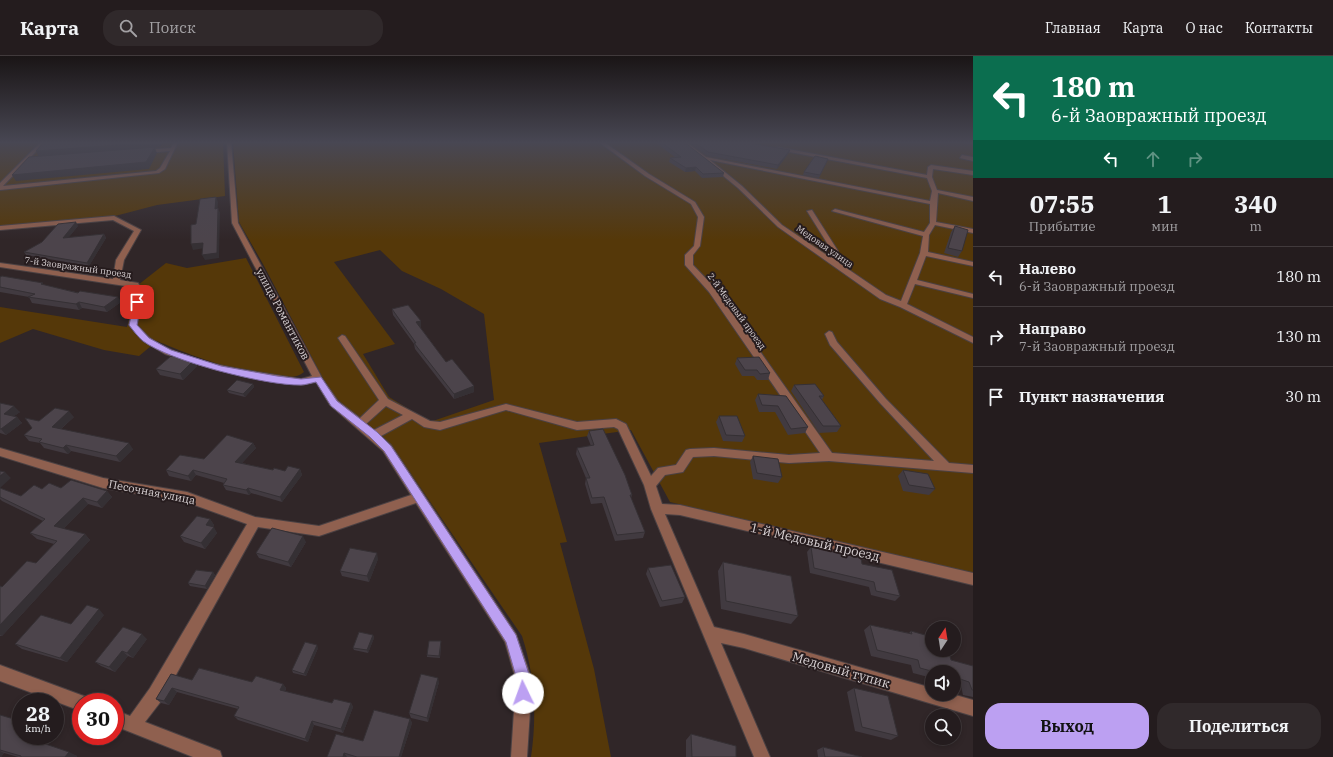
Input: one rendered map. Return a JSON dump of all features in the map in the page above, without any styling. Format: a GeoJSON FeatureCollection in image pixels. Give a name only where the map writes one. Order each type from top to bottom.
{"type":"FeatureCollection","features":[{"type":"Feature","properties":{"kind":"street"},"geometry":{"type":"LineString","coordinates":[[0,187],[11,175]]}},
{"type":"Feature","properties":{"kind":"street"},"geometry":{"type":"LineString","coordinates":[[0,187],[129,175]]}},
{"type":"Feature","properties":{"kind":"street","name":"улица Романтиков"},"geometry":{"type":"LineString","coordinates":[[231,175],[235,223],[318,378],[334,403],[387,448],[418,497],[443,532],[511,639],[524,680],[519,757]]}},
{"type":"Feature","properties":{"kind":"street","name":"2-й Медовый проезд"},"geometry":{"type":"LineString","coordinates":[[646,175],[693,202],[701,217],[697,246],[689,255],[689,265],[712,290],[829,457]]}},
{"type":"Feature","properties":{"kind":"street","name":"Медовая улица"},"geometry":{"type":"LineString","coordinates":[[725,175],[780,226],[883,297],[904,305],[973,340]]}},
{"type":"Feature","properties":{"kind":"street"},"geometry":{"type":"LineString","coordinates":[[789,175],[932,203]]}},
{"type":"Feature","properties":{"kind":"street"},"geometry":{"type":"LineString","coordinates":[[904,305],[924,253],[926,235],[933,223],[932,203],[935,191],[929,177],[916,175]]}},
{"type":"Feature","properties":{"kind":"street"},"geometry":{"type":"LineString","coordinates":[[935,191],[973,199]]}},
{"type":"Feature","properties":{"kind":"street"},"geometry":{"type":"LineString","coordinates":[[810,211],[835,251],[835,264]]}},
{"type":"Feature","properties":{"kind":"street"},"geometry":{"type":"LineString","coordinates":[[836,211],[926,235]]}},
{"type":"Feature","properties":{"kind":"street"},"geometry":{"type":"LineString","coordinates":[[0,228],[114,218],[138,230],[120,260],[116,281]]}},
{"type":"Feature","properties":{"kind":"street"},"geometry":{"type":"LineString","coordinates":[[933,223],[973,231]]}},
{"type":"Feature","properties":{"kind":"street"},"geometry":{"type":"LineString","coordinates":[[924,253],[973,264]]}},
{"type":"Feature","properties":{"kind":"street","name":"7-й Заовражный проезд"},"geometry":{"type":"LineString","coordinates":[[0,265],[135,285],[140,290],[133,325],[146,339],[168,352],[220,368],[295,381],[318,378]]}},
{"type":"Feature","properties":{"kind":"street"},"geometry":{"type":"LineString","coordinates":[[912,281],[973,296]]}},
{"type":"Feature","properties":{"kind":"street"},"geometry":{"type":"LineString","coordinates":[[829,334],[833,343],[883,401],[945,466]]}},
{"type":"Feature","properties":{"kind":"street"},"geometry":{"type":"LineString","coordinates":[[342,338],[384,401],[428,424],[440,426],[506,407],[577,426],[616,423],[622,427],[650,485],[657,508],[762,757]]}},
{"type":"Feature","properties":{"kind":"street"},"geometry":{"type":"LineString","coordinates":[[360,424],[384,401]]}},
{"type":"Feature","properties":{"kind":"street"},"geometry":{"type":"LineString","coordinates":[[373,435],[412,415]]}},
{"type":"Feature","properties":{"kind":"street","name":"Песочная улица"},"geometry":{"type":"LineString","coordinates":[[0,452],[103,483],[187,497],[255,522],[278,524],[319,531],[418,497]]}},
{"type":"Feature","properties":{"kind":"street"},"geometry":{"type":"LineString","coordinates":[[650,485],[662,471],[679,469],[690,453],[714,452],[789,459],[829,457],[973,469]]}},
{"type":"Feature","properties":{"kind":"street","name":"1-й Медовый проезд"},"geometry":{"type":"LineString","coordinates":[[657,508],[680,510],[973,579]]}},
{"type":"Feature","properties":{"kind":"street"},"geometry":{"type":"LineString","coordinates":[[132,726],[156,694],[255,522]]}},
{"type":"Feature","properties":{"kind":"street","name":"Медовый тупик"},"geometry":{"type":"LineString","coordinates":[[709,633],[973,708]]}},
{"type":"Feature","properties":{"kind":"street"},"geometry":{"type":"LineString","coordinates":[[0,673],[72,700]]}},
{"type":"Feature","properties":{"kind":"street"},"geometry":{"type":"LineString","coordinates":[[124,722],[214,757]]}},
{"type":"Feature","properties":{"kind":"shaded area"},"geometry":{"type":"Polygon","coordinates":[[[0,175],[8,175],[0,183],[0,175]]]}},
{"type":"Feature","properties":{"kind":"shaded area"},"geometry":{"type":"Polygon","coordinates":[[[13,175],[224,175],[225,196],[157,205],[115,216],[0,226],[0,188],[13,175]]]}},
{"type":"Feature","properties":{"kind":"shaded area"},"geometry":{"type":"Polygon","coordinates":[[[235,175],[973,175],[973,574],[670,502],[631,430],[539,443],[567,542],[560,543],[594,669],[611,757],[531,757],[534,726],[534,696],[530,666],[522,636],[392,446],[344,406],[329,390],[263,264],[239,222],[235,175]],[[380,250],[334,262],[395,344],[363,354],[389,397],[430,422],[494,400],[484,314],[441,289],[402,271],[380,250]]]}},
{"type":"Feature","properties":{"kind":"shaded area"},"geometry":{"type":"Polygon","coordinates":[[[246,258],[304,372],[293,377],[276,377],[255,374],[232,368],[209,361],[157,341],[139,356],[104,350],[33,329],[0,343],[0,307],[127,327],[138,285],[166,263],[187,268],[246,258]]]}},
{"type":"Feature","properties":{"kind":"building"},"geometry":{"type":"Polygon","coordinates":[[[216,197],[215,209],[218,208],[217,253],[202,255],[203,243],[191,244],[191,225],[196,224],[200,199],[216,197]]]}},
{"type":"Feature","properties":{"kind":"building"},"geometry":{"type":"Polygon","coordinates":[[[76,222],[63,238],[104,234],[87,263],[24,252],[42,242],[58,224],[76,222]]]}},
{"type":"Feature","properties":{"kind":"building"},"geometry":{"type":"Polygon","coordinates":[[[955,226],[968,230],[962,251],[948,248],[955,226]]]}},
{"type":"Feature","properties":{"kind":"building"},"geometry":{"type":"Polygon","coordinates":[[[2,276],[43,283],[41,284],[78,293],[80,291],[118,297],[104,307],[79,302],[76,304],[28,297],[35,294],[0,287],[0,277],[2,276]]]}},
{"type":"Feature","properties":{"kind":"building"},"geometry":{"type":"Polygon","coordinates":[[[408,305],[421,321],[416,322],[446,362],[452,359],[474,386],[454,394],[414,343],[416,343],[392,309],[408,305]]]}},
{"type":"Feature","properties":{"kind":"building"},"geometry":{"type":"Polygon","coordinates":[[[171,356],[194,360],[180,374],[156,369],[171,356]]]}},
{"type":"Feature","properties":{"kind":"building"},"geometry":{"type":"Polygon","coordinates":[[[759,357],[770,373],[760,374],[757,370],[745,370],[737,358],[759,357]]]}},
{"type":"Feature","properties":{"kind":"building"},"geometry":{"type":"Polygon","coordinates":[[[237,380],[253,384],[243,394],[227,390],[237,380]]]}},
{"type":"Feature","properties":{"kind":"building"},"geometry":{"type":"Polygon","coordinates":[[[815,384],[824,396],[819,396],[841,426],[823,426],[794,385],[815,384]]]}},
{"type":"Feature","properties":{"kind":"building"},"geometry":{"type":"Polygon","coordinates":[[[758,394],[786,396],[808,427],[791,429],[778,406],[762,405],[758,394]]]}},
{"type":"Feature","properties":{"kind":"building"},"geometry":{"type":"Polygon","coordinates":[[[0,403],[14,406],[4,414],[17,417],[1,429],[0,429],[0,403]]]}},
{"type":"Feature","properties":{"kind":"building"},"geometry":{"type":"Polygon","coordinates":[[[55,408],[69,411],[52,427],[129,443],[116,456],[66,445],[63,448],[39,442],[42,439],[24,435],[32,428],[25,418],[39,421],[55,408]]]}},
{"type":"Feature","properties":{"kind":"building"},"geometry":{"type":"Polygon","coordinates":[[[719,416],[737,416],[745,436],[726,435],[719,416]]]}},
{"type":"Feature","properties":{"kind":"building"},"geometry":{"type":"Polygon","coordinates":[[[603,429],[625,475],[632,495],[630,495],[645,532],[617,535],[604,497],[592,498],[586,478],[590,478],[577,448],[594,445],[589,431],[603,429]]]}},
{"type":"Feature","properties":{"kind":"building"},"geometry":{"type":"Polygon","coordinates":[[[227,435],[253,443],[235,462],[273,470],[274,468],[285,471],[288,466],[300,469],[280,497],[248,488],[246,490],[223,485],[227,479],[193,470],[188,476],[166,470],[180,455],[204,459],[227,435]]]}},
{"type":"Feature","properties":{"kind":"building"},"geometry":{"type":"Polygon","coordinates":[[[753,456],[778,459],[782,477],[757,473],[753,456]]]}},
{"type":"Feature","properties":{"kind":"building"},"geometry":{"type":"Polygon","coordinates":[[[903,470],[928,474],[935,489],[909,485],[903,470]]]}},
{"type":"Feature","properties":{"kind":"building"},"geometry":{"type":"Polygon","coordinates":[[[0,471],[5,472],[0,476],[0,471]]]}},
{"type":"Feature","properties":{"kind":"building"},"geometry":{"type":"Polygon","coordinates":[[[71,480],[107,491],[97,502],[83,498],[54,526],[85,534],[0,625],[0,586],[2,587],[27,561],[36,563],[57,541],[30,533],[45,519],[0,497],[0,488],[21,496],[34,485],[42,489],[49,483],[61,488],[71,480]]]}},
{"type":"Feature","properties":{"kind":"building"},"geometry":{"type":"Polygon","coordinates":[[[197,516],[210,519],[206,525],[214,527],[201,543],[180,536],[197,516]]]}},
{"type":"Feature","properties":{"kind":"building"},"geometry":{"type":"Polygon","coordinates":[[[272,528],[303,536],[288,562],[256,553],[272,528]]]}},
{"type":"Feature","properties":{"kind":"building"},"geometry":{"type":"Polygon","coordinates":[[[811,547],[861,558],[862,564],[892,570],[900,596],[876,591],[874,582],[814,568],[811,547]]]}},
{"type":"Feature","properties":{"kind":"building"},"geometry":{"type":"Polygon","coordinates":[[[350,548],[377,553],[367,576],[340,571],[350,548]]]}},
{"type":"Feature","properties":{"kind":"building"},"geometry":{"type":"Polygon","coordinates":[[[723,562],[791,576],[798,616],[726,601],[723,562]]]}},
{"type":"Feature","properties":{"kind":"building"},"geometry":{"type":"Polygon","coordinates":[[[671,565],[685,597],[662,601],[648,568],[671,565]]]}},
{"type":"Feature","properties":{"kind":"building"},"geometry":{"type":"Polygon","coordinates":[[[196,570],[213,572],[205,586],[188,583],[196,570]]]}},
{"type":"Feature","properties":{"kind":"building"},"geometry":{"type":"Polygon","coordinates":[[[87,605],[99,609],[60,658],[15,644],[41,615],[71,624],[87,605]]]}},
{"type":"Feature","properties":{"kind":"building"},"geometry":{"type":"Polygon","coordinates":[[[870,625],[912,634],[911,631],[925,635],[925,657],[950,657],[951,660],[973,666],[973,690],[969,682],[961,679],[961,665],[925,665],[925,669],[920,668],[918,660],[877,650],[870,625]]]}},
{"type":"Feature","properties":{"kind":"building"},"geometry":{"type":"Polygon","coordinates":[[[123,627],[142,634],[127,653],[122,651],[109,667],[95,662],[123,627]]]}},
{"type":"Feature","properties":{"kind":"building"},"geometry":{"type":"Polygon","coordinates":[[[359,632],[373,635],[367,650],[353,648],[359,632]]]}},
{"type":"Feature","properties":{"kind":"building"},"geometry":{"type":"Polygon","coordinates":[[[429,641],[441,641],[439,656],[427,655],[429,641]]]}},
{"type":"Feature","properties":{"kind":"building"},"geometry":{"type":"Polygon","coordinates":[[[305,642],[317,645],[304,674],[292,670],[305,642]]]}},
{"type":"Feature","properties":{"kind":"building"},"geometry":{"type":"Polygon","coordinates":[[[199,668],[252,682],[256,676],[283,684],[280,690],[332,703],[334,699],[351,703],[341,729],[312,721],[305,739],[234,716],[239,707],[172,688],[164,701],[156,699],[171,674],[192,680],[199,668]]]}},
{"type":"Feature","properties":{"kind":"building"},"geometry":{"type":"Polygon","coordinates":[[[421,674],[438,678],[427,718],[409,713],[421,674]]]}},
{"type":"Feature","properties":{"kind":"building"},"geometry":{"type":"Polygon","coordinates":[[[854,688],[888,696],[898,736],[862,727],[854,688]]]}},
{"type":"Feature","properties":{"kind":"building"},"geometry":{"type":"Polygon","coordinates":[[[374,710],[410,719],[399,757],[357,757],[344,753],[343,757],[327,757],[336,734],[363,741],[374,710]]]}},
{"type":"Feature","properties":{"kind":"building"},"geometry":{"type":"Polygon","coordinates":[[[0,715],[12,718],[12,745],[48,745],[69,752],[65,757],[21,757],[0,750],[0,715]]]}},
{"type":"Feature","properties":{"kind":"building"},"geometry":{"type":"Polygon","coordinates":[[[691,734],[736,746],[736,757],[692,757],[691,734]]]}},
{"type":"Feature","properties":{"kind":"building"},"geometry":{"type":"Polygon","coordinates":[[[823,747],[862,757],[825,757],[823,747]]]}},
{"type":"Feature","properties":{"kind":"route"},"geometry":{"type":"LineString","coordinates":[[137,302],[133,325],[146,339],[168,352],[220,368],[277,379],[301,382],[318,378],[334,403],[387,448],[418,497],[443,532],[511,639],[518,657],[524,680],[523,693]]}}]}
